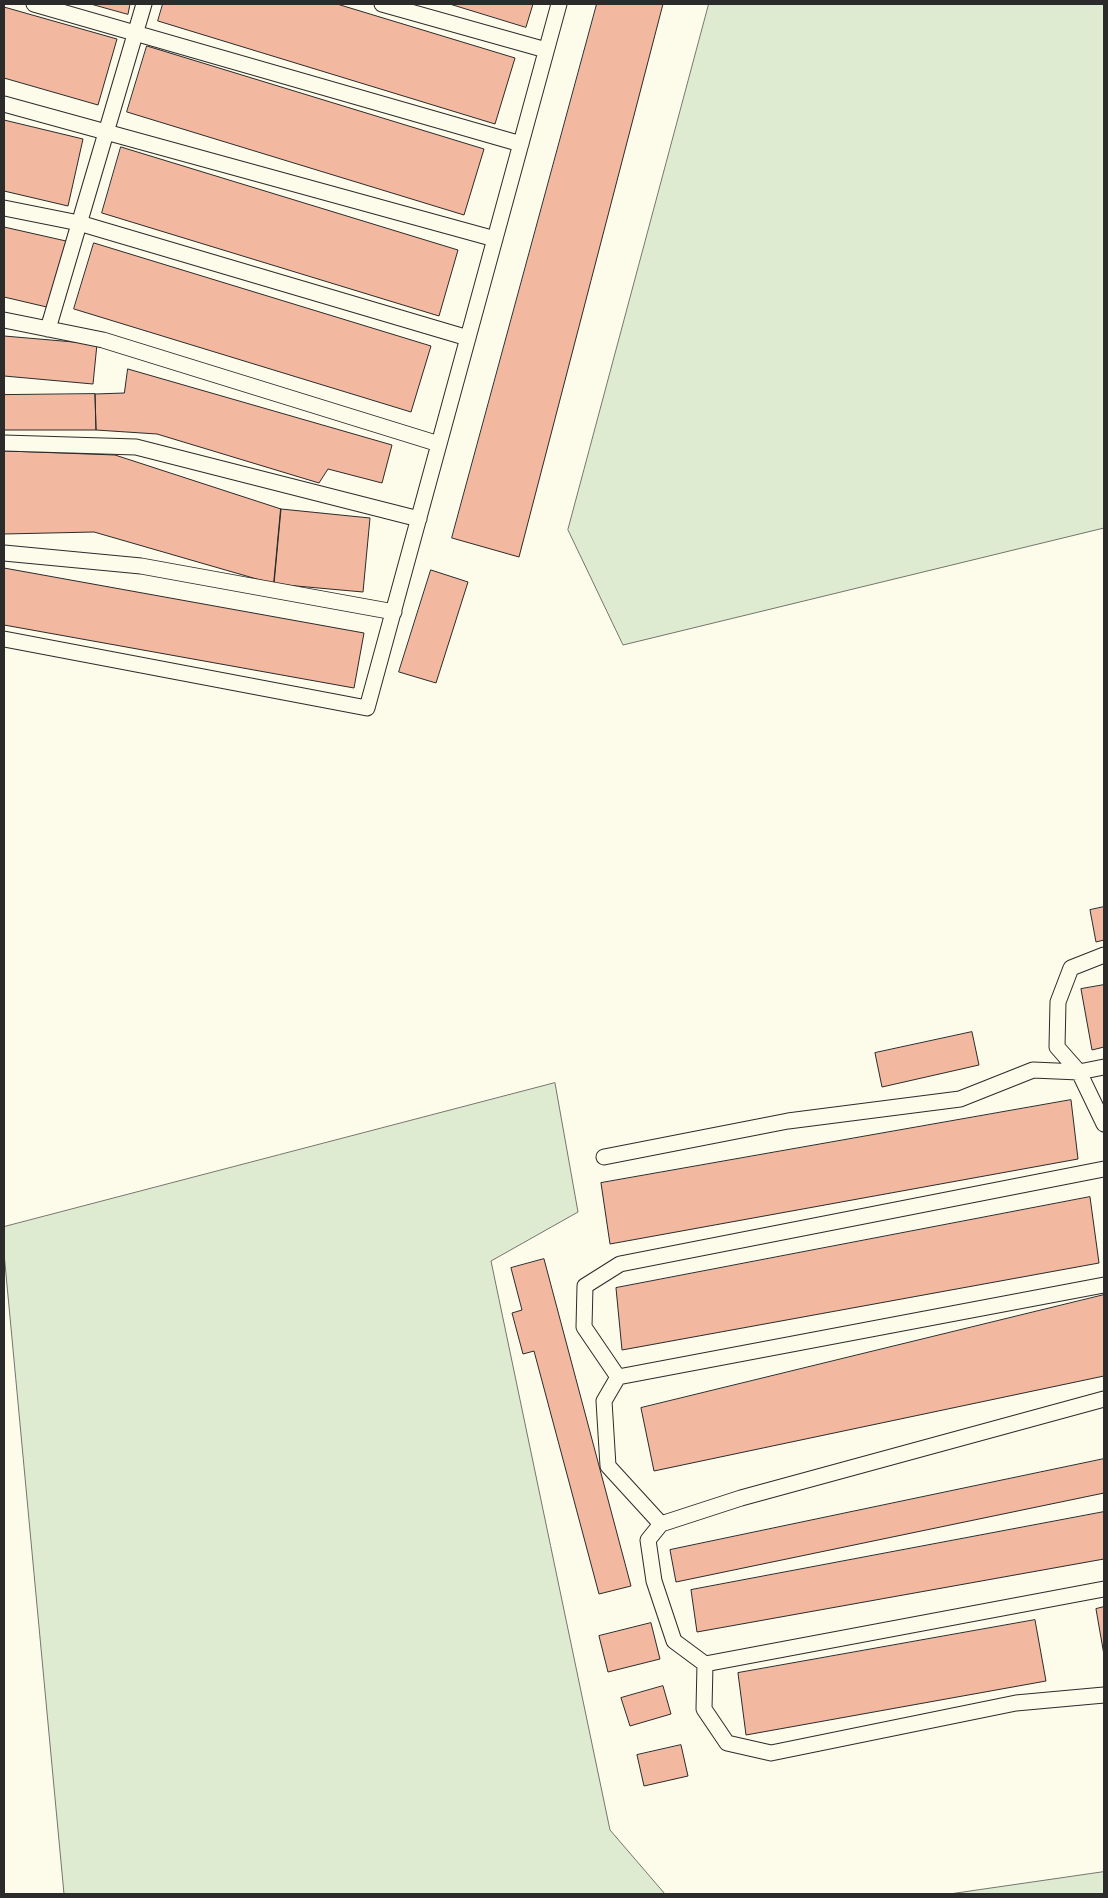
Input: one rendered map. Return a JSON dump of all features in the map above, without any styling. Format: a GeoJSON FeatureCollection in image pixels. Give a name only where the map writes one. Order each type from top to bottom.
{"type":"FeatureCollection","features":[{"type":"Feature","properties":{"kind":"lane"},"geometry":{"type":"LineString","coordinates":[[34,4],[521,144]]}},
{"type":"Feature","properties":{"kind":"lane"},"geometry":{"type":"LineString","coordinates":[[48,329],[144,4]]}},
{"type":"Feature","properties":{"kind":"lane"},"geometry":{"type":"LineString","coordinates":[[382,4],[546,50]]}},
{"type":"Feature","properties":{"kind":"lane"},"geometry":{"type":"LineString","coordinates":[[4,639],[367,708],[559,4]]}},
{"type":"Feature","properties":{"kind":"lane"},"geometry":{"type":"LineString","coordinates":[[4,104],[495,239]]}},
{"type":"Feature","properties":{"kind":"lane"},"geometry":{"type":"LineString","coordinates":[[4,208],[79,223],[468,338]]}},
{"type":"Feature","properties":{"kind":"lane"},"geometry":{"type":"LineString","coordinates":[[4,320],[103,340],[439,444]]}},
{"type":"Feature","properties":{"kind":"lane"},"geometry":{"type":"LineString","coordinates":[[4,443],[136,448],[419,519]]}},
{"type":"Feature","properties":{"kind":"lane"},"geometry":{"type":"LineString","coordinates":[[4,553],[140,566],[394,612]]}},
{"type":"Feature","properties":{"kind":"lane"},"geometry":{"type":"LineString","coordinates":[[1104,955],[1071,968],[1058,1002],[1057,1047],[1079,1072],[1104,1124]]}},
{"type":"Feature","properties":{"kind":"lane"},"geometry":{"type":"LineString","coordinates":[[604,1157],[788,1121],[960,1099],[1033,1070],[1079,1072],[1104,1067]]}},
{"type":"Feature","properties":{"kind":"lane"},"geometry":{"type":"LineString","coordinates":[[618,1377],[584,1327],[585,1286],[620,1264],[1104,1169]]}},
{"type":"Feature","properties":{"kind":"lane"},"geometry":{"type":"LineString","coordinates":[[618,1377],[1104,1285]]}},
{"type":"Feature","properties":{"kind":"lane"},"geometry":{"type":"LineString","coordinates":[[618,1377],[604,1402],[608,1466],[661,1524]]}},
{"type":"Feature","properties":{"kind":"lane"},"geometry":{"type":"LineString","coordinates":[[1104,1399],[741,1498],[661,1524],[648,1540],[654,1581],[674,1641],[705,1664],[1104,1589]]}},
{"type":"Feature","properties":{"kind":"lane"},"geometry":{"type":"LineString","coordinates":[[705,1664],[704,1709],[727,1743],[771,1753],[1016,1703],[1104,1695]]}},
{"type":"Feature","properties":{"kind":"green space"},"geometry":{"type":"Polygon","coordinates":[[[709,4],[1104,4],[1104,528],[623,645],[568,530],[709,4]]]}},
{"type":"Feature","properties":{"kind":"green space"},"geometry":{"type":"Polygon","coordinates":[[[555,1083],[578,1212],[491,1261],[610,1830],[665,1894],[64,1894],[4,1253],[4,1227],[555,1083]]]}},
{"type":"Feature","properties":{"kind":"green space"},"geometry":{"type":"Polygon","coordinates":[[[1104,1872],[1104,1894],[949,1894],[1104,1872]]]}},
{"type":"Feature","properties":{"kind":"building"},"geometry":{"type":"Polygon","coordinates":[[[91,4],[130,4],[128,14],[91,4]]]}},
{"type":"Feature","properties":{"kind":"building"},"geometry":{"type":"Polygon","coordinates":[[[163,4],[337,4],[515,58],[495,124],[158,21],[163,4]]]}},
{"type":"Feature","properties":{"kind":"building"},"geometry":{"type":"Polygon","coordinates":[[[450,4],[533,4],[526,27],[450,4]]]}},
{"type":"Feature","properties":{"kind":"building"},"geometry":{"type":"Polygon","coordinates":[[[597,4],[663,4],[519,557],[452,538],[597,4]]]}},
{"type":"Feature","properties":{"kind":"building"},"geometry":{"type":"Polygon","coordinates":[[[4,7],[117,39],[98,105],[4,78],[4,7]]]}},
{"type":"Feature","properties":{"kind":"building"},"geometry":{"type":"Polygon","coordinates":[[[147,46],[484,149],[464,215],[127,112],[147,46]]]}},
{"type":"Feature","properties":{"kind":"building"},"geometry":{"type":"Polygon","coordinates":[[[4,120],[83,139],[68,206],[4,191],[4,120]]]}},
{"type":"Feature","properties":{"kind":"building"},"geometry":{"type":"Polygon","coordinates":[[[121,147],[458,250],[439,316],[102,213],[121,147]]]}},
{"type":"Feature","properties":{"kind":"building"},"geometry":{"type":"Polygon","coordinates":[[[4,227],[66,241],[51,308],[4,297],[4,227]]]}},
{"type":"Feature","properties":{"kind":"building"},"geometry":{"type":"Polygon","coordinates":[[[94,243],[431,346],[411,412],[74,309],[94,243]]]}},
{"type":"Feature","properties":{"kind":"building"},"geometry":{"type":"Polygon","coordinates":[[[4,336],[97,344],[93,384],[4,376],[4,336]]]}},
{"type":"Feature","properties":{"kind":"building"},"geometry":{"type":"Polygon","coordinates":[[[128,369],[392,445],[382,483],[328,469],[319,483],[157,434],[96,430],[95,394],[124,393],[128,369]]]}},
{"type":"Feature","properties":{"kind":"building"},"geometry":{"type":"Polygon","coordinates":[[[95,394],[96,430],[4,430],[4,395],[95,394]]]}},
{"type":"Feature","properties":{"kind":"building"},"geometry":{"type":"Polygon","coordinates":[[[4,452],[115,455],[281,509],[274,584],[94,532],[4,534],[4,452]]]}},
{"type":"Feature","properties":{"kind":"building"},"geometry":{"type":"Polygon","coordinates":[[[281,509],[370,518],[363,592],[274,584],[281,509]]]}},
{"type":"Feature","properties":{"kind":"building"},"geometry":{"type":"Polygon","coordinates":[[[4,568],[364,633],[354,688],[4,625],[4,568]]]}},
{"type":"Feature","properties":{"kind":"building"},"geometry":{"type":"Polygon","coordinates":[[[431,570],[468,582],[436,683],[399,672],[431,570]]]}},
{"type":"Feature","properties":{"kind":"building"},"geometry":{"type":"Polygon","coordinates":[[[1104,907],[1104,940],[1096,942],[1090,910],[1104,907]]]}},
{"type":"Feature","properties":{"kind":"building"},"geometry":{"type":"Polygon","coordinates":[[[1104,985],[1104,1047],[1092,1050],[1081,989],[1104,985]]]}},
{"type":"Feature","properties":{"kind":"building"},"geometry":{"type":"Polygon","coordinates":[[[972,1032],[979,1065],[882,1087],[875,1053],[972,1032]]]}},
{"type":"Feature","properties":{"kind":"building"},"geometry":{"type":"Polygon","coordinates":[[[1071,1100],[1078,1159],[610,1244],[601,1183],[1071,1100]]]}},
{"type":"Feature","properties":{"kind":"building"},"geometry":{"type":"Polygon","coordinates":[[[1090,1197],[1099,1263],[622,1350],[616,1288],[1090,1197]]]}},
{"type":"Feature","properties":{"kind":"building"},"geometry":{"type":"Polygon","coordinates":[[[544,1259],[631,1586],[599,1594],[534,1351],[523,1354],[512,1313],[522,1310],[511,1268],[544,1259]]]}},
{"type":"Feature","properties":{"kind":"building"},"geometry":{"type":"Polygon","coordinates":[[[1104,1295],[1104,1376],[654,1471],[641,1408],[1104,1295]]]}},
{"type":"Feature","properties":{"kind":"building"},"geometry":{"type":"Polygon","coordinates":[[[1104,1459],[1104,1493],[676,1582],[670,1550],[1104,1459]]]}},
{"type":"Feature","properties":{"kind":"building"},"geometry":{"type":"Polygon","coordinates":[[[1104,1512],[1104,1559],[697,1632],[691,1590],[1104,1512]]]}},
{"type":"Feature","properties":{"kind":"building"},"geometry":{"type":"Polygon","coordinates":[[[1104,1607],[1104,1655],[1096,1609],[1104,1607]]]}},
{"type":"Feature","properties":{"kind":"building"},"geometry":{"type":"Polygon","coordinates":[[[1035,1620],[1046,1681],[746,1735],[738,1673],[1035,1620]]]}},
{"type":"Feature","properties":{"kind":"building"},"geometry":{"type":"Polygon","coordinates":[[[651,1623],[660,1659],[608,1672],[599,1636],[651,1623]]]}},
{"type":"Feature","properties":{"kind":"building"},"geometry":{"type":"Polygon","coordinates":[[[663,1686],[671,1714],[630,1726],[621,1698],[663,1686]]]}},
{"type":"Feature","properties":{"kind":"building"},"geometry":{"type":"Polygon","coordinates":[[[681,1745],[688,1776],[644,1786],[637,1755],[681,1745]]]}}]}
